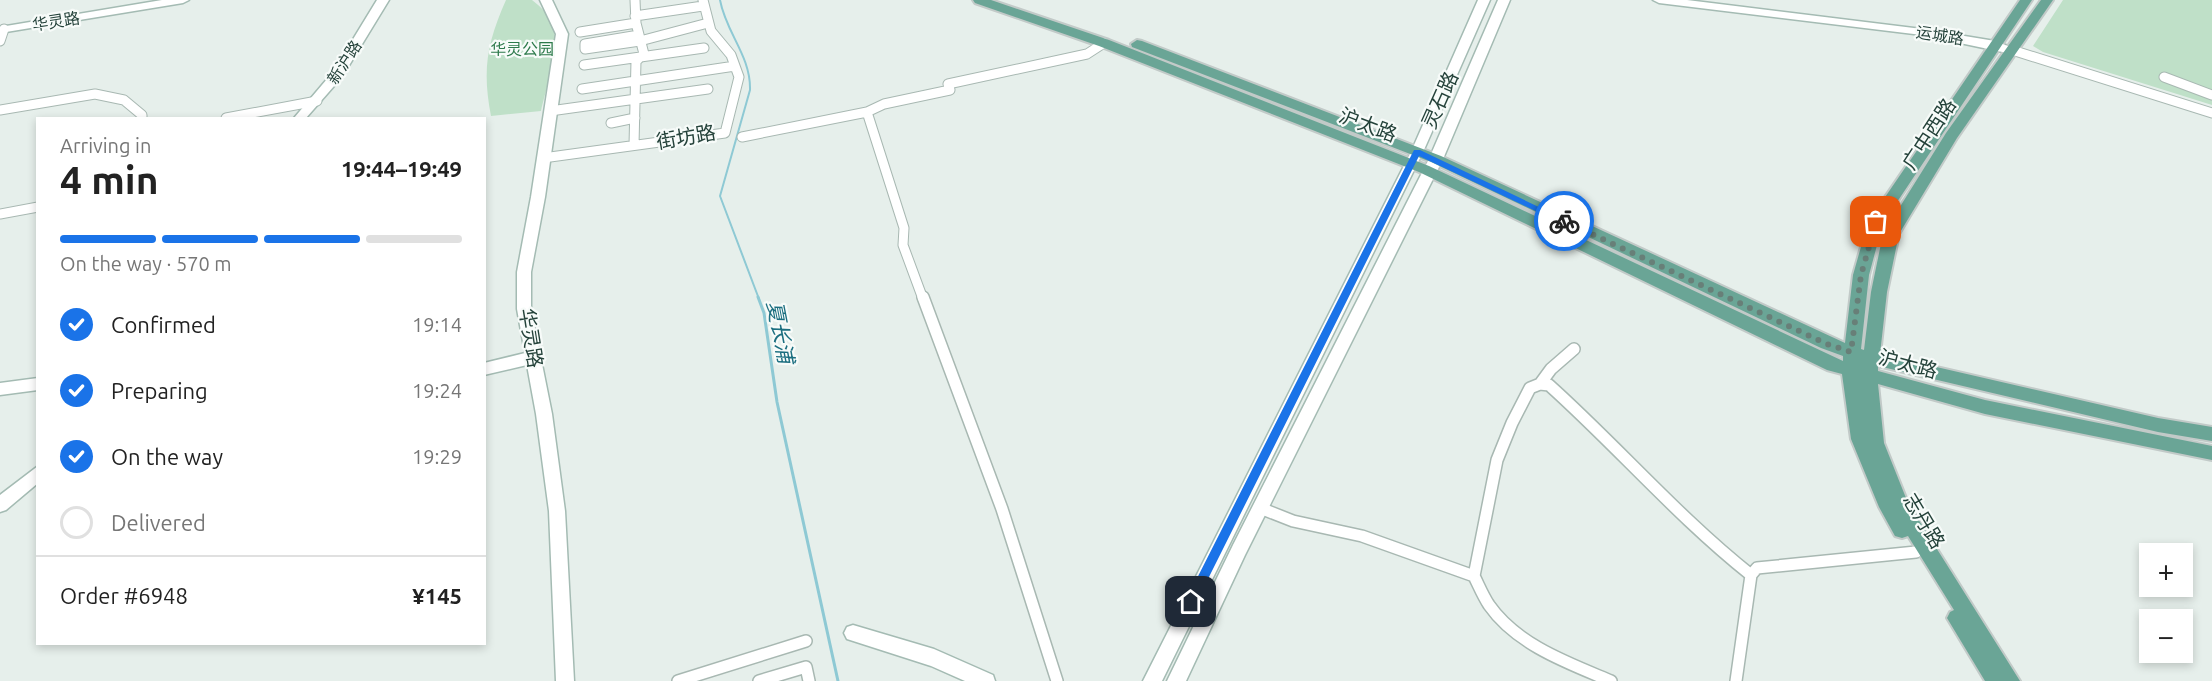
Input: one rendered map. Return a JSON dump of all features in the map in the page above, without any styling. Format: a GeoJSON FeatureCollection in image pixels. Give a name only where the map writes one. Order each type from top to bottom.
{"type":"FeatureCollection","features":[{"type":"Feature","properties":{"kind":"main road","name":"华灵路"},"geometry":{"type":"LineString","coordinates":[[1,33],[183,0]]}},
{"type":"Feature","properties":{"kind":"main road","name":"新沪路"},"geometry":{"type":"LineString","coordinates":[[301,117],[338,74],[383,0]]}},
{"type":"Feature","properties":{"kind":"main road","name":"华灵路"},"geometry":{"type":"LineString","coordinates":[[546,0],[562,34],[524,272],[524,309],[544,414],[557,511],[565,681]]}},
{"type":"Feature","properties":{"kind":"main road","name":"沪太路"},"geometry":{"type":"LineString","coordinates":[[979,0],[1432,165],[1555,234],[1833,365],[1850,361],[2158,425],[2212,434]]}},
{"type":"Feature","properties":{"kind":"main road","name":"沪太路"},"geometry":{"type":"LineString","coordinates":[[1009,0],[1104,31],[1413,158]]}},
{"type":"Feature","properties":{"kind":"main road","name":"灵石路"},"geometry":{"type":"LineString","coordinates":[[1152,681],[1413,158],[1485,0]]}},
{"type":"Feature","properties":{"kind":"main road","name":"灵石路"},"geometry":{"type":"LineString","coordinates":[[1176,681],[1432,165],[1504,0]]}},
{"type":"Feature","properties":{"kind":"main road","name":"运城路"},"geometry":{"type":"LineString","coordinates":[[1659,0],[1911,30],[2012,50]]}},
{"type":"Feature","properties":{"kind":"main road","name":"广中西路"},"geometry":{"type":"LineString","coordinates":[[1850,361],[1861,275],[1876,222],[2026,0]]}},
{"type":"Feature","properties":{"kind":"main road","name":"广中西路"},"geometry":{"type":"LineString","coordinates":[[1870,366],[1879,292],[1891,234],[1951,136],[2047,0]]}},
{"type":"Feature","properties":{"kind":"main road"},"geometry":{"type":"LineString","coordinates":[[486,369],[534,357]]}},
{"type":"Feature","properties":{"kind":"main road","name":"志丹路"},"geometry":{"type":"LineString","coordinates":[[1850,361],[1860,439],[1888,507],[1996,681]]}},
{"type":"Feature","properties":{"kind":"main road","name":"沪太路"},"geometry":{"type":"LineString","coordinates":[[1870,366],[1985,407],[2212,453]]}},
{"type":"Feature","properties":{"kind":"main road","name":"志丹路"},"geometry":{"type":"LineString","coordinates":[[1870,366],[1875,444],[1900,506],[2010,681]]}},
{"type":"Feature","properties":{"kind":"main road"},"geometry":{"type":"LineString","coordinates":[[0,389],[36,384]]}},
{"type":"Feature","properties":{"kind":"main road"},"geometry":{"type":"LineString","coordinates":[[0,505],[36,475]]}},
{"type":"Feature","properties":{"kind":"main road"},"geometry":{"type":"LineString","coordinates":[[853,633],[934,658],[986,681]]}},
{"type":"Feature","properties":{"kind":"street"},"geometry":{"type":"LineString","coordinates":[[634,145],[636,61],[644,54],[636,20],[635,0]]}},
{"type":"Feature","properties":{"kind":"street"},"geometry":{"type":"LineString","coordinates":[[580,32],[703,3],[711,31],[731,55],[735,66],[582,89]]}},
{"type":"Feature","properties":{"kind":"street"},"geometry":{"type":"LineString","coordinates":[[640,38],[585,44],[585,49],[640,38],[708,23]]}},
{"type":"Feature","properties":{"kind":"street"},"geometry":{"type":"LineString","coordinates":[[742,138],[867,112],[884,104],[950,90],[948,84],[1087,54],[1104,44]]}},
{"type":"Feature","properties":{"kind":"street"},"geometry":{"type":"LineString","coordinates":[[584,65],[704,48]]}},
{"type":"Feature","properties":{"kind":"street","name":"运城路"},"geometry":{"type":"LineString","coordinates":[[2012,50],[2212,113]]}},
{"type":"Feature","properties":{"kind":"street","name":"街坊路"},"geometry":{"type":"LineString","coordinates":[[543,158],[724,133],[739,77],[735,66]]}},
{"type":"Feature","properties":{"kind":"street"},"geometry":{"type":"LineString","coordinates":[[2163,77],[2212,95]]}},
{"type":"Feature","properties":{"kind":"street"},"geometry":{"type":"LineString","coordinates":[[550,111],[708,89]]}},
{"type":"Feature","properties":{"kind":"street"},"geometry":{"type":"LineString","coordinates":[[0,110],[95,94],[124,100],[142,117]]}},
{"type":"Feature","properties":{"kind":"street"},"geometry":{"type":"LineString","coordinates":[[231,117],[317,100]]}},
{"type":"Feature","properties":{"kind":"street"},"geometry":{"type":"LineString","coordinates":[[867,112],[904,228],[903,245],[1002,509],[1057,681]]}},
{"type":"Feature","properties":{"kind":"street"},"geometry":{"type":"LineString","coordinates":[[610,123],[635,118]]}},
{"type":"Feature","properties":{"kind":"street"},"geometry":{"type":"LineString","coordinates":[[0,214],[36,207]]}},
{"type":"Feature","properties":{"kind":"street"},"geometry":{"type":"LineString","coordinates":[[1540,384],[1551,369],[1574,349]]}},
{"type":"Feature","properties":{"kind":"street"},"geometry":{"type":"LineString","coordinates":[[1474,576],[1482,552],[1491,484],[1503,445],[1530,388],[1540,384],[1550,385],[1571,404],[1622,452],[1686,521],[1751,575]]}},
{"type":"Feature","properties":{"kind":"street"},"geometry":{"type":"LineString","coordinates":[[1260,508],[1293,521],[1362,536],[1474,576],[1490,607],[1521,636],[1572,665],[1611,681]]}},
{"type":"Feature","properties":{"kind":"street"},"geometry":{"type":"LineString","coordinates":[[1736,681],[1751,575],[1757,568],[1916,552]]}},
{"type":"Feature","properties":{"kind":"street"},"geometry":{"type":"LineString","coordinates":[[678,681],[806,641]]}},
{"type":"Feature","properties":{"kind":"street"},"geometry":{"type":"LineString","coordinates":[[759,681],[806,667],[809,681]]}},
{"type":"Feature","properties":{"kind":"green space","name":"华灵公园"},"geometry":{"type":"Polygon","coordinates":[[[506,0],[532,0],[545,12],[550,18],[555,35],[554,56],[541,111],[491,116],[487,85],[488,57],[494,30],[506,0]]]}},
{"type":"Feature","properties":{"kind":"green space"},"geometry":{"type":"Polygon","coordinates":[[[2063,0],[2212,0],[2212,105],[2043,52],[2033,46],[2063,0]]]}},
{"type":"Feature","properties":{"kind":"waterway","name":"夏长浦"},"geometry":{"type":"LineString","coordinates":[[720,0],[727,23],[747,66],[750,90],[720,196],[759,299]]}},
{"type":"Feature","properties":{"kind":"waterway","name":"夏长浦"},"geometry":{"type":"LineString","coordinates":[[758,297],[764,313],[777,402],[838,681]]}},
{"type":"Feature","properties":{"kind":"way so far"},"geometry":{"type":"LineString","coordinates":[[1564,221],[1827,344],[1851,352],[1861,275],[1876,222]]}},
{"type":"Feature","properties":{"kind":"route"},"geometry":{"type":"LineString","coordinates":[[1191,602],[1417,152],[1564,221]]}}]}
